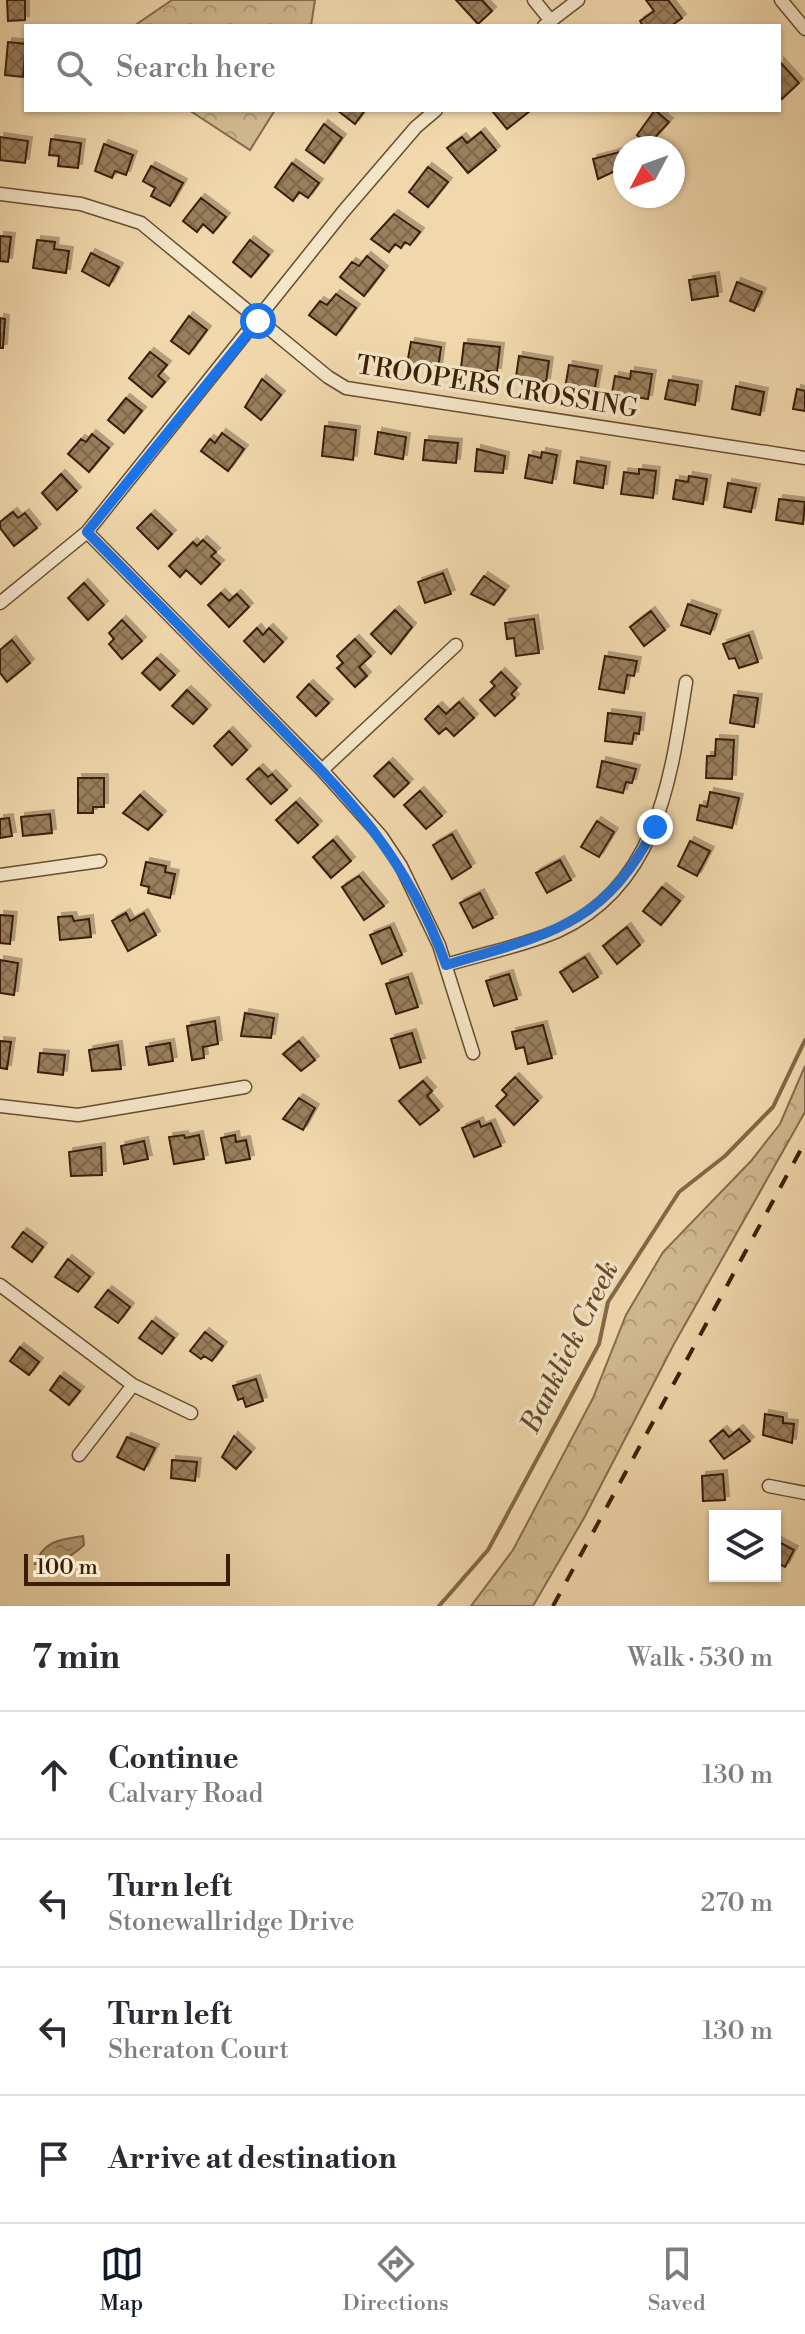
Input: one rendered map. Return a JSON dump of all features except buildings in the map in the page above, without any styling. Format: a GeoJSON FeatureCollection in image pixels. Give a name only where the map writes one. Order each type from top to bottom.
{"type":"FeatureCollection","features":[{"type":"Feature","properties":{"kind":"street"},"geometry":{"type":"LineString","coordinates":[[534,0],[547,23],[578,0]]}},
{"type":"Feature","properties":{"kind":"street"},"geometry":{"type":"LineString","coordinates":[[781,0],[805,29]]}},
{"type":"Feature","properties":{"kind":"street"},"geometry":{"type":"LineString","coordinates":[[0,603],[87,532],[343,212],[416,127],[434,112]]}},
{"type":"Feature","properties":{"kind":"street","name":"TROOPERS CROSSING"},"geometry":{"type":"LineString","coordinates":[[0,194],[81,204],[141,223],[258,321],[346,388],[805,458]]}},
{"type":"Feature","properties":{"kind":"street"},"geometry":{"type":"LineString","coordinates":[[87,532],[322,770],[381,836],[401,866],[446,965],[473,1053]]}},
{"type":"Feature","properties":{"kind":"street"},"geometry":{"type":"LineString","coordinates":[[322,770],[456,645]]}},
{"type":"Feature","properties":{"kind":"street"},"geometry":{"type":"LineString","coordinates":[[446,965],[557,931],[588,913],[637,862],[669,785],[686,682]]}},
{"type":"Feature","properties":{"kind":"street"},"geometry":{"type":"LineString","coordinates":[[0,875],[100,861]]}},
{"type":"Feature","properties":{"kind":"street"},"geometry":{"type":"LineString","coordinates":[[0,1106],[78,1115],[245,1087]]}},
{"type":"Feature","properties":{"kind":"street"},"geometry":{"type":"LineString","coordinates":[[0,1285],[133,1385],[191,1413]]}},
{"type":"Feature","properties":{"kind":"street"},"geometry":{"type":"LineString","coordinates":[[79,1455],[133,1385]]}},
{"type":"Feature","properties":{"kind":"street"},"geometry":{"type":"LineString","coordinates":[[769,1486],[805,1493]]}},
{"type":"Feature","properties":{"kind":"green space"},"geometry":{"type":"Polygon","coordinates":[[[172,0],[315,0],[311,24],[137,24],[172,0]]]}},
{"type":"Feature","properties":{"kind":"green space"},"geometry":{"type":"Polygon","coordinates":[[[192,112],[274,112],[250,150],[192,112]]]}},
{"type":"Feature","properties":{"kind":"green space"},"geometry":{"type":"Polygon","coordinates":[[[805,1066],[805,1112],[674,1344],[584,1518],[533,1606],[471,1606],[513,1550],[593,1398],[626,1315],[663,1252],[751,1161],[780,1124],[805,1066]]]}},
{"type":"Feature","properties":{"kind":"water"},"geometry":{"type":"Polygon","coordinates":[[[83,1536],[84,1545],[73,1554],[55,1562],[35,1564],[48,1546],[60,1540],[83,1536]]]}},
{"type":"Feature","properties":{"kind":"waterway","name":"Banklick Creek"},"geometry":{"type":"LineString","coordinates":[[439,1606],[488,1550],[599,1344],[608,1302],[679,1192],[725,1156],[773,1107],[805,1040]]}},
{"type":"Feature","properties":{"kind":"railway"},"geometry":{"type":"LineString","coordinates":[[553,1606],[805,1142]]}},
{"type":"Feature","properties":{"kind":"route"},"geometry":{"type":"LineString","coordinates":[[258,321],[87,532],[322,770],[381,836],[401,866],[446,965],[557,931],[588,913],[637,862],[655,827]]}}]}
